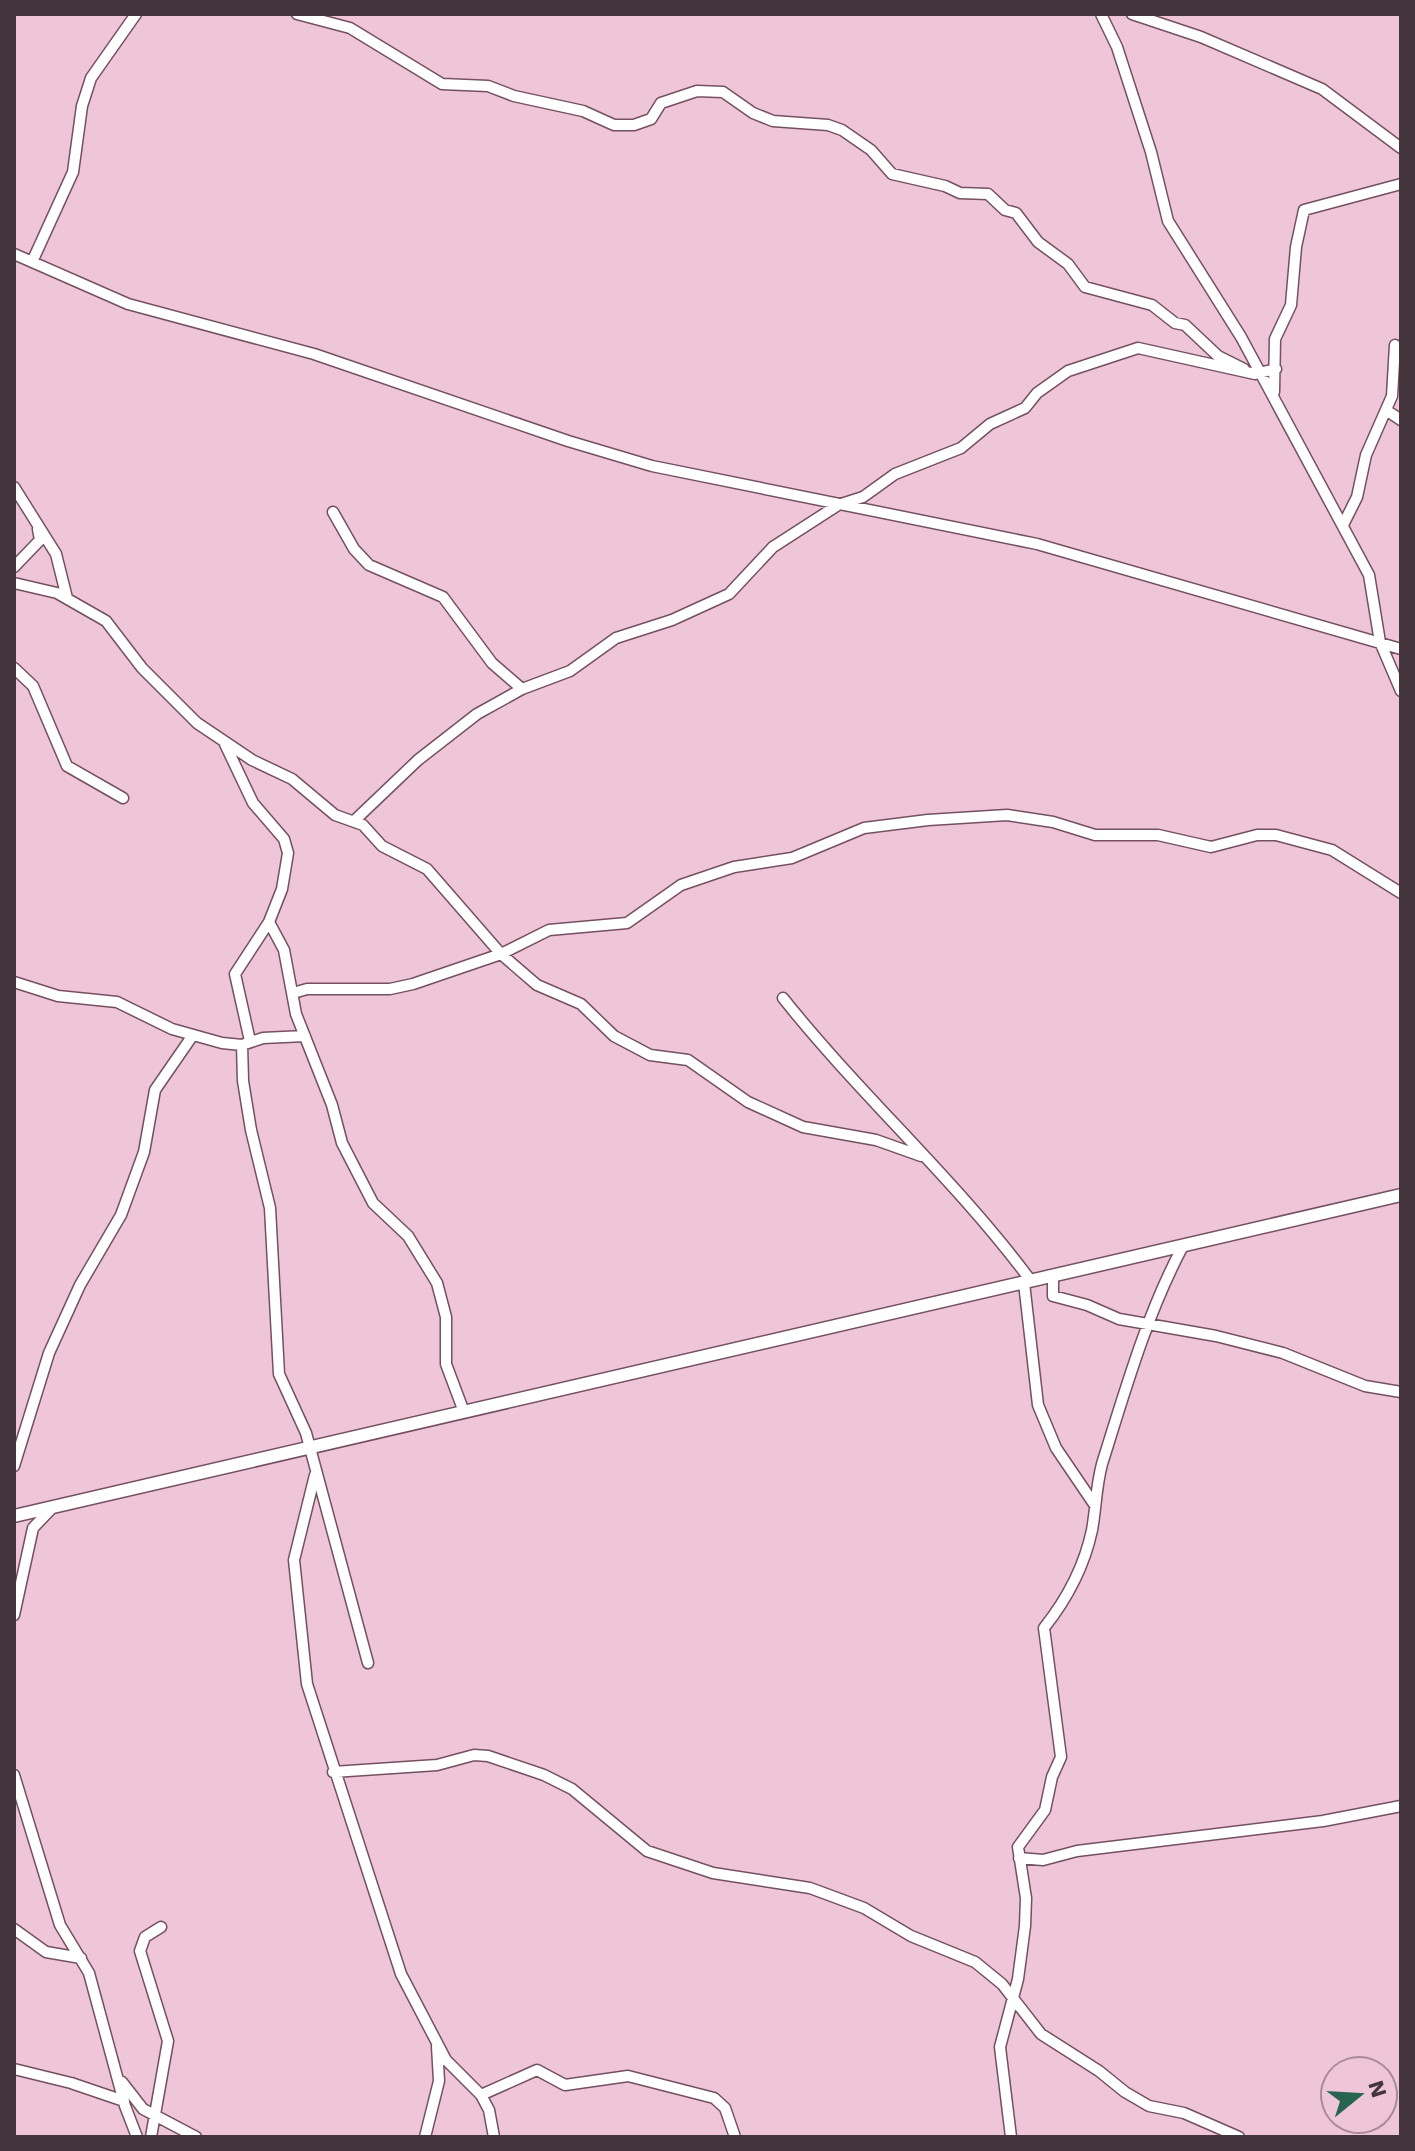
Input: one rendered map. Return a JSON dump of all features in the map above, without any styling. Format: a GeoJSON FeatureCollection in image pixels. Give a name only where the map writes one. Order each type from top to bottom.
{"type":"FeatureCollection","features":[{"type":"Feature","properties":{"kind":"street"},"geometry":{"type":"LineString","coordinates":[[32,262],[73,172],[82,106],[91,78],[136,14]]}},
{"type":"Feature","properties":{"kind":"street"},"geometry":{"type":"LineString","coordinates":[[297,14],[350,28],[442,84],[488,86],[514,96],[583,111],[614,125],[634,125],[651,119],[661,103],[707,89],[723,92],[753,113],[773,121],[828,125],[861,142],[892,174],[960,193],[988,194],[1005,210],[1016,213],[1038,242],[1068,264],[1085,287],[1152,305],[1175,323],[1185,325],[1218,356],[1244,369]]}},
{"type":"Feature","properties":{"kind":"street"},"geometry":{"type":"LineString","coordinates":[[1101,14],[1117,47],[1151,152],[1168,221],[1262,375],[1369,575],[1380,642],[1401,691]]}},
{"type":"Feature","properties":{"kind":"street"},"geometry":{"type":"LineString","coordinates":[[1132,14],[1201,37],[1322,89],[1401,148]]}},
{"type":"Feature","properties":{"kind":"street"},"geometry":{"type":"LineString","coordinates":[[1275,398],[1275,339],[1291,305],[1293,268],[1304,210],[1401,184]]}},
{"type":"Feature","properties":{"kind":"street"},"geometry":{"type":"LineString","coordinates":[[14,254],[128,304],[314,354],[606,452],[699,478],[1037,544],[1401,649]]}},
{"type":"Feature","properties":{"kind":"street"},"geometry":{"type":"LineString","coordinates":[[1343,525],[1357,497],[1366,455],[1392,396],[1395,345]]}},
{"type":"Feature","properties":{"kind":"street"},"geometry":{"type":"LineString","coordinates":[[354,821],[379,801],[418,760],[477,714],[522,689],[570,671],[616,638],[719,600],[737,588],[750,567],[773,547],[838,505],[863,497],[895,474],[961,448],[990,424],[1025,408],[1037,393],[1068,371],[1138,348],[1262,375],[1276,369]]}},
{"type":"Feature","properties":{"kind":"street"},"geometry":{"type":"LineString","coordinates":[[1386,410],[1401,420]]}},
{"type":"Feature","properties":{"kind":"street"},"geometry":{"type":"LineString","coordinates":[[14,487],[56,554],[67,598]]}},
{"type":"Feature","properties":{"kind":"street"},"geometry":{"type":"LineString","coordinates":[[333,512],[354,549],[369,565],[443,597],[492,663],[522,689]]}},
{"type":"Feature","properties":{"kind":"street"},"geometry":{"type":"LineString","coordinates":[[14,567],[40,540],[36,523]]}},
{"type":"Feature","properties":{"kind":"street"},"geometry":{"type":"LineString","coordinates":[[14,583],[38,586],[67,598],[106,621],[132,657],[172,699],[259,764],[292,779],[335,815],[363,825],[382,846],[438,878],[484,939],[537,985],[581,1004],[614,1036],[650,1055],[688,1060],[755,1106],[803,1127],[876,1140],[921,1156]]}},
{"type":"Feature","properties":{"kind":"street"},"geometry":{"type":"LineString","coordinates":[[14,668],[33,686],[67,766],[123,798]]}},
{"type":"Feature","properties":{"kind":"street"},"geometry":{"type":"LineString","coordinates":[[222,739],[253,803],[288,845],[282,889],[269,922],[235,974],[246,1043],[243,1081],[270,1208],[279,1374],[306,1433],[368,1663]]}},
{"type":"Feature","properties":{"kind":"street"},"geometry":{"type":"LineString","coordinates":[[293,993],[307,989],[390,989],[501,954],[562,926],[612,927],[627,923],[681,885],[734,867],[792,858],[864,828],[928,820],[1007,815],[1053,822],[1095,835],[1158,835],[1211,847],[1257,835],[1276,835],[1332,850],[1401,893]]}},
{"type":"Feature","properties":{"kind":"street"},"geometry":{"type":"LineString","coordinates":[[269,922],[284,950],[296,1014],[332,1105],[342,1143],[365,1189],[383,1215],[408,1236],[437,1283],[446,1317],[446,1364],[464,1412]]}},
{"type":"Feature","properties":{"kind":"street"},"geometry":{"type":"LineString","coordinates":[[14,982],[58,996],[117,1002],[172,1029],[193,1035],[246,1043],[305,1036]]}},
{"type":"Feature","properties":{"kind":"street"},"geometry":{"type":"LineString","coordinates":[[783,998],[921,1156],[984,1221],[1027,1282],[1038,1405],[1056,1448],[1094,1505]]}},
{"type":"Feature","properties":{"kind":"street"},"geometry":{"type":"LineString","coordinates":[[14,1466],[49,1353],[80,1285],[121,1215],[144,1152],[155,1090],[193,1035]]}},
{"type":"Feature","properties":{"kind":"street"},"geometry":{"type":"LineString","coordinates":[[16,1515],[1401,1195]]}},
{"type":"Feature","properties":{"kind":"street"},"geometry":{"type":"LineString","coordinates":[[1011,2137],[1000,2047],[1014,1998],[1026,1898],[1019,1843],[1045,1810],[1052,1777],[1061,1757],[1044,1628],[1074,1585],[1092,1529],[1094,1505],[1117,1416],[1183,1246]]}},
{"type":"Feature","properties":{"kind":"street"},"geometry":{"type":"LineString","coordinates":[[1053,1276],[1053,1296],[1087,1305],[1119,1319],[1216,1336],[1283,1353],[1365,1386],[1401,1392]]}},
{"type":"Feature","properties":{"kind":"street"},"geometry":{"type":"LineString","coordinates":[[306,1433],[327,1444]]}},
{"type":"Feature","properties":{"kind":"street"},"geometry":{"type":"LineString","coordinates":[[315,1475],[294,1560],[307,1684],[333,1772],[401,1974],[436,2045],[455,2070],[481,2095],[489,2110],[494,2137]]}},
{"type":"Feature","properties":{"kind":"street"},"geometry":{"type":"LineString","coordinates":[[14,1615],[33,1528],[54,1507]]}},
{"type":"Feature","properties":{"kind":"street"},"geometry":{"type":"LineString","coordinates":[[16,1515],[28,1519],[33,1528]]}},
{"type":"Feature","properties":{"kind":"street"},"geometry":{"type":"LineString","coordinates":[[333,1772],[437,1765],[474,1755],[516,1764],[572,1789],[647,1851],[713,1873],[810,1888],[864,1908],[911,1936],[975,1962],[1014,1998],[1041,2034],[1099,2071],[1135,2099],[1149,2106],[1184,2113],[1239,2137]]}},
{"type":"Feature","properties":{"kind":"street"},"geometry":{"type":"LineString","coordinates":[[14,1775],[60,1925],[89,1973],[137,2137]]}},
{"type":"Feature","properties":{"kind":"street"},"geometry":{"type":"LineString","coordinates":[[1019,1858],[1043,1860],[1077,1851],[1323,1821],[1401,1806]]}},
{"type":"Feature","properties":{"kind":"street"},"geometry":{"type":"LineString","coordinates":[[151,2137],[168,2041],[140,1951],[145,1937],[161,1927]]}},
{"type":"Feature","properties":{"kind":"street"},"geometry":{"type":"LineString","coordinates":[[14,1929],[46,1952],[81,1958]]}},
{"type":"Feature","properties":{"kind":"street"},"geometry":{"type":"LineString","coordinates":[[425,2137],[439,2081],[436,2045]]}},
{"type":"Feature","properties":{"kind":"street"},"geometry":{"type":"LineString","coordinates":[[14,2069],[71,2083],[124,2101]]}},
{"type":"Feature","properties":{"kind":"street"},"geometry":{"type":"LineString","coordinates":[[481,2095],[537,2070],[558,2082],[573,2086],[607,2078],[636,2078],[714,2098],[725,2108],[735,2137]]}},
{"type":"Feature","properties":{"kind":"street"},"geometry":{"type":"LineString","coordinates":[[118,2076],[132,2098],[154,2115],[196,2137]]}}]}
